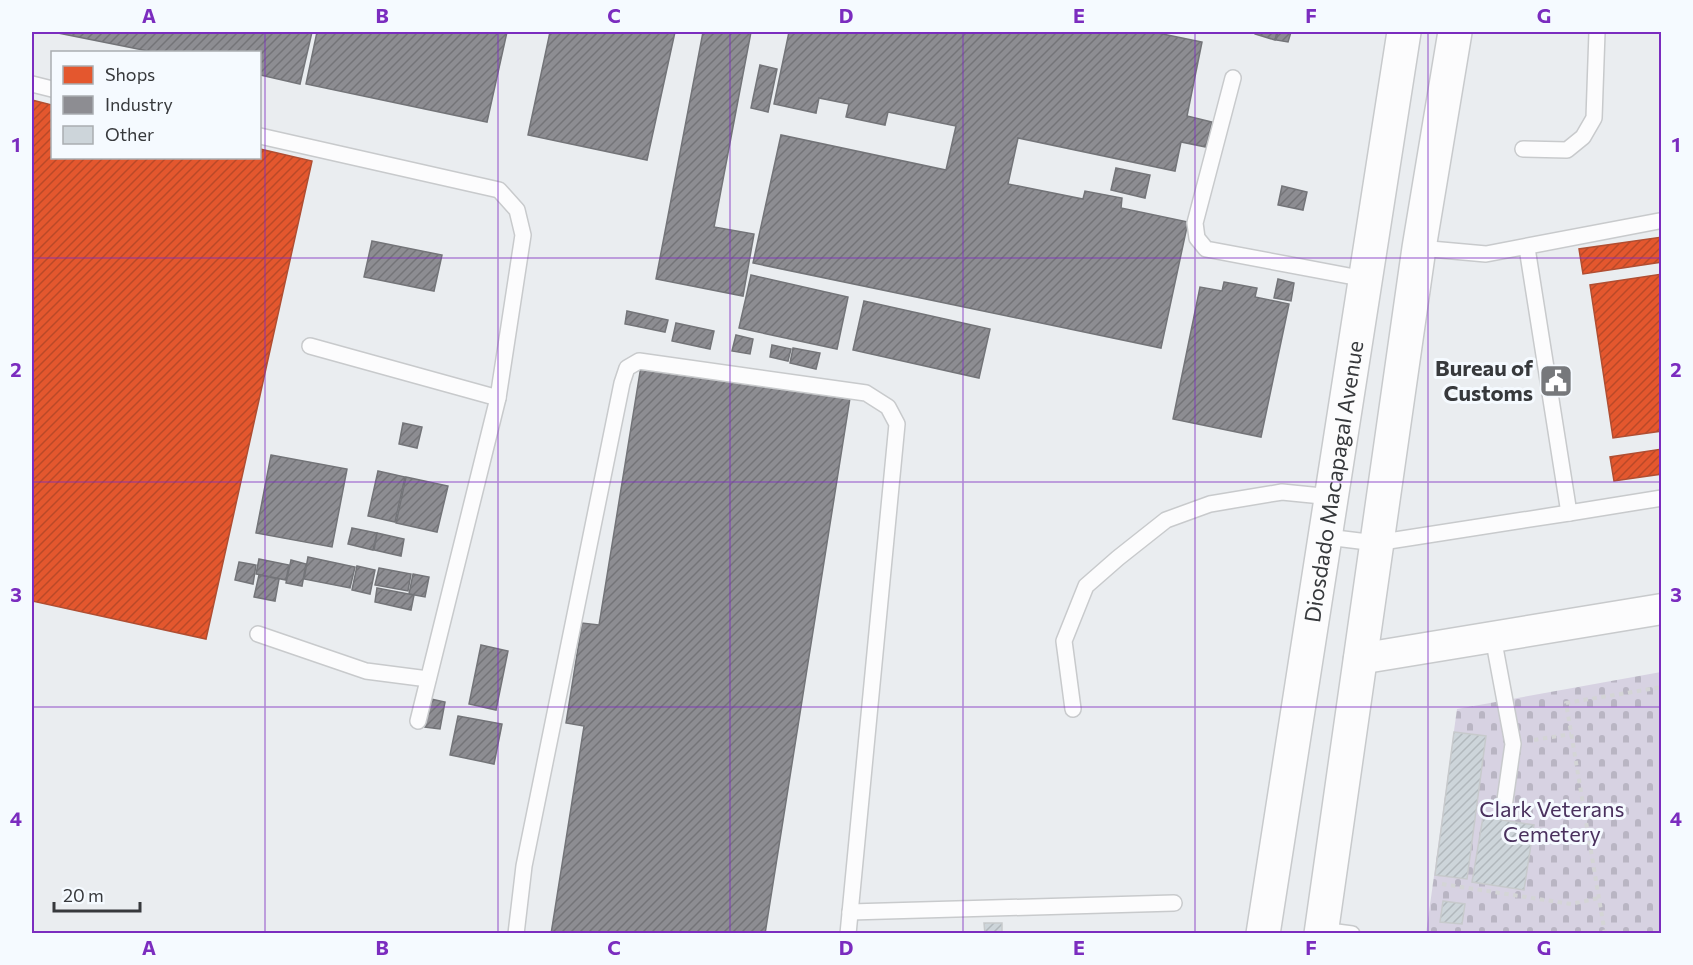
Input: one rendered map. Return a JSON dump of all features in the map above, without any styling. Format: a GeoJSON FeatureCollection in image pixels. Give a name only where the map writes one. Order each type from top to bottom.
{"type":"FeatureCollection","features":[{"type":"Feature","properties":{"kind":"main road","name":"Diosdado Macapagal Avenue"},"geometry":{"type":"LineString","coordinates":[[1263,933],[1327,537],[1404,32]]}},
{"type":"Feature","properties":{"kind":"main road"},"geometry":{"type":"LineString","coordinates":[[1332,932],[1359,659],[1419,249],[1455,32]]}},
{"type":"Feature","properties":{"kind":"street"},"geometry":{"type":"LineString","coordinates":[[1359,659],[1662,609]]}},
{"type":"Feature","properties":{"kind":"lane"},"geometry":{"type":"LineString","coordinates":[[1522,149],[1567,150],[1582,137],[1594,118],[1597,32]]}},
{"type":"Feature","properties":{"kind":"lane"},"geometry":{"type":"LineString","coordinates":[[1233,78],[1195,223],[1197,238],[1206,249],[1365,279]]}},
{"type":"Feature","properties":{"kind":"lane"},"geometry":{"type":"LineString","coordinates":[[32,84],[51,89]]}},
{"type":"Feature","properties":{"kind":"lane"},"geometry":{"type":"LineString","coordinates":[[261,136],[499,190],[517,210],[523,235],[498,398],[418,721]]}},
{"type":"Feature","properties":{"kind":"lane"},"geometry":{"type":"LineString","coordinates":[[1419,249],[1486,254],[1659,221]]}},
{"type":"Feature","properties":{"kind":"lane"},"geometry":{"type":"LineString","coordinates":[[1527,248],[1569,513]]}},
{"type":"Feature","properties":{"kind":"lane"},"geometry":{"type":"LineString","coordinates":[[310,346],[498,398]]}},
{"type":"Feature","properties":{"kind":"lane"},"geometry":{"type":"LineString","coordinates":[[516,933],[524,866],[622,383],[627,368],[639,361],[866,393],[888,407],[897,424],[848,933]]}},
{"type":"Feature","properties":{"kind":"lane"},"geometry":{"type":"LineString","coordinates":[[1073,709],[1064,641],[1086,586],[1118,558],[1166,520],[1210,504],[1282,492],[1332,497]]}},
{"type":"Feature","properties":{"kind":"lane"},"geometry":{"type":"LineString","coordinates":[[1327,537],[1376,543],[1662,498]]}},
{"type":"Feature","properties":{"kind":"lane"},"geometry":{"type":"LineString","coordinates":[[258,634],[366,671],[429,679]]}},
{"type":"Feature","properties":{"kind":"lane"},"geometry":{"type":"LineString","coordinates":[[1493,637],[1513,744],[1504,807]]}},
{"type":"Feature","properties":{"kind":"lane"},"geometry":{"type":"LineString","coordinates":[[850,912],[1174,903]]}},
{"type":"Feature","properties":{"kind":"path"},"geometry":{"type":"LineString","coordinates":[[1605,933],[1566,703],[1662,687]]}},
{"type":"Feature","properties":{"kind":"path"},"geometry":{"type":"LineString","coordinates":[[1513,744],[1571,734]]}},
{"type":"Feature","properties":{"kind":"path"},"geometry":{"type":"LineString","coordinates":[[1442,884],[1571,904],[1599,898]]}},
{"type":"Feature","properties":{"kind":"green space","name":"Clark Veterans Cemetery"},"geometry":{"type":"Polygon","coordinates":[[[1661,672],[1661,933],[1426,934],[1457,709],[1661,672]]]}},
{"type":"Feature","properties":{"kind":"building: Shops"},"geometry":{"type":"Polygon","coordinates":[[[32,100],[51,105],[51,159],[261,159],[261,149],[312,161],[206,639],[32,601],[32,100]]]}},
{"type":"Feature","properties":{"kind":"building: Shops"},"geometry":{"type":"Polygon","coordinates":[[[1662,237],[1662,262],[1583,274],[1579,249],[1662,237]]]}},
{"type":"Feature","properties":{"kind":"building: Shops"},"geometry":{"type":"Polygon","coordinates":[[[1662,274],[1662,431],[1613,438],[1590,285],[1662,274]]]}},
{"type":"Feature","properties":{"kind":"building: Shops"},"geometry":{"type":"Polygon","coordinates":[[[1662,449],[1662,474],[1614,481],[1610,457],[1662,449]]]}},
{"type":"Feature","properties":{"kind":"building: Industry"},"geometry":{"type":"Polygon","coordinates":[[[53,32],[312,32],[300,84],[261,75],[261,51],[148,51],[53,32]]]}},
{"type":"Feature","properties":{"kind":"building: Industry"},"geometry":{"type":"Polygon","coordinates":[[[317,32],[507,32],[487,122],[306,84],[317,32]]]}},
{"type":"Feature","properties":{"kind":"building: Industry"},"geometry":{"type":"Polygon","coordinates":[[[550,32],[675,32],[647,160],[528,135],[550,32]]]}},
{"type":"Feature","properties":{"kind":"building: Industry"},"geometry":{"type":"Polygon","coordinates":[[[703,32],[751,32],[714,227],[754,234],[743,296],[656,279],[703,32]]]}},
{"type":"Feature","properties":{"kind":"building: Industry"},"geometry":{"type":"Polygon","coordinates":[[[789,32],[1153,32],[1202,42],[1187,116],[1212,122],[1206,147],[1181,142],[1175,171],[1018,138],[1008,184],[1083,199],[1085,191],[1122,198],[1121,208],[1188,222],[1161,348],[753,263],[781,135],[946,170],[956,126],[888,112],[885,125],[846,117],[849,104],[819,98],[816,113],[774,104],[789,32]]]}},
{"type":"Feature","properties":{"kind":"building: Industry"},"geometry":{"type":"Polygon","coordinates":[[[1255,32],[1277,32],[1275,40],[1255,34],[1255,32]]]}},
{"type":"Feature","properties":{"kind":"building: Industry"},"geometry":{"type":"Polygon","coordinates":[[[1278,32],[1291,32],[1288,42],[1276,40],[1278,32]]]}},
{"type":"Feature","properties":{"kind":"building: Industry"},"geometry":{"type":"Polygon","coordinates":[[[760,65],[777,69],[768,112],[751,108],[760,65]]]}},
{"type":"Feature","properties":{"kind":"building: Industry"},"geometry":{"type":"Polygon","coordinates":[[[1116,168],[1150,175],[1145,198],[1111,190],[1116,168]]]}},
{"type":"Feature","properties":{"kind":"building: Industry"},"geometry":{"type":"Polygon","coordinates":[[[1282,186],[1307,192],[1303,210],[1278,205],[1282,186]]]}},
{"type":"Feature","properties":{"kind":"building: Industry"},"geometry":{"type":"Polygon","coordinates":[[[372,241],[442,255],[434,291],[364,277],[372,241]]]}},
{"type":"Feature","properties":{"kind":"building: Industry"},"geometry":{"type":"Polygon","coordinates":[[[751,275],[848,297],[837,349],[739,328],[751,275]]]}},
{"type":"Feature","properties":{"kind":"building: Industry"},"geometry":{"type":"Polygon","coordinates":[[[1278,279],[1294,283],[1291,301],[1274,298],[1278,279]]]}},
{"type":"Feature","properties":{"kind":"building: Industry"},"geometry":{"type":"Polygon","coordinates":[[[1224,282],[1257,288],[1255,297],[1289,304],[1261,437],[1173,419],[1200,287],[1222,291],[1224,282]]]}},
{"type":"Feature","properties":{"kind":"building: Industry"},"geometry":{"type":"Polygon","coordinates":[[[864,301],[990,329],[979,378],[853,350],[864,301]]]}},
{"type":"Feature","properties":{"kind":"building: Industry"},"geometry":{"type":"Polygon","coordinates":[[[627,311],[668,320],[665,332],[625,324],[627,311]]]}},
{"type":"Feature","properties":{"kind":"building: Industry"},"geometry":{"type":"Polygon","coordinates":[[[676,323],[714,331],[710,349],[672,341],[676,323]]]}},
{"type":"Feature","properties":{"kind":"building: Industry"},"geometry":{"type":"Polygon","coordinates":[[[736,335],[753,339],[750,354],[732,351],[736,335]]]}},
{"type":"Feature","properties":{"kind":"building: Industry"},"geometry":{"type":"Polygon","coordinates":[[[772,345],[791,349],[788,361],[770,357],[772,345]]]}},
{"type":"Feature","properties":{"kind":"building: Industry"},"geometry":{"type":"Polygon","coordinates":[[[793,348],[820,353],[816,369],[790,363],[793,348]]]}},
{"type":"Feature","properties":{"kind":"building: Industry"},"geometry":{"type":"Polygon","coordinates":[[[641,366],[850,398],[765,934],[551,934],[584,726],[566,723],[582,623],[599,625],[641,366]]]}},
{"type":"Feature","properties":{"kind":"building: Industry"},"geometry":{"type":"Polygon","coordinates":[[[403,423],[422,427],[417,448],[399,444],[403,423]]]}},
{"type":"Feature","properties":{"kind":"building: Industry"},"geometry":{"type":"Polygon","coordinates":[[[271,455],[347,469],[332,547],[256,533],[271,455]]]}},
{"type":"Feature","properties":{"kind":"building: Industry"},"geometry":{"type":"Polygon","coordinates":[[[378,471],[405,477],[395,522],[368,516],[378,471]]]}},
{"type":"Feature","properties":{"kind":"building: Industry"},"geometry":{"type":"Polygon","coordinates":[[[406,477],[448,486],[437,532],[396,523],[406,477]]]}},
{"type":"Feature","properties":{"kind":"building: Industry"},"geometry":{"type":"Polygon","coordinates":[[[352,528],[377,533],[373,550],[348,544],[352,528]]]}},
{"type":"Feature","properties":{"kind":"building: Industry"},"geometry":{"type":"Polygon","coordinates":[[[377,533],[404,539],[401,556],[374,550],[377,533]]]}},
{"type":"Feature","properties":{"kind":"building: Industry"},"geometry":{"type":"Polygon","coordinates":[[[308,557],[355,567],[350,588],[304,579],[308,557]]]}},
{"type":"Feature","properties":{"kind":"building: Industry"},"geometry":{"type":"Polygon","coordinates":[[[259,559],[289,565],[286,580],[256,574],[259,559]]]}},
{"type":"Feature","properties":{"kind":"building: Industry"},"geometry":{"type":"Polygon","coordinates":[[[291,560],[306,564],[302,586],[286,583],[291,560]]]}},
{"type":"Feature","properties":{"kind":"building: Industry"},"geometry":{"type":"Polygon","coordinates":[[[239,562],[256,565],[253,584],[235,580],[239,562]]]}},
{"type":"Feature","properties":{"kind":"building: Industry"},"geometry":{"type":"Polygon","coordinates":[[[357,566],[375,570],[370,594],[352,590],[357,566]]]}},
{"type":"Feature","properties":{"kind":"building: Industry"},"geometry":{"type":"Polygon","coordinates":[[[379,568],[411,574],[408,591],[375,585],[379,568]]]}},
{"type":"Feature","properties":{"kind":"building: Industry"},"geometry":{"type":"Polygon","coordinates":[[[413,574],[429,577],[425,597],[409,594],[413,574]]]}},
{"type":"Feature","properties":{"kind":"building: Industry"},"geometry":{"type":"Polygon","coordinates":[[[259,575],[279,579],[275,601],[254,597],[259,575]]]}},
{"type":"Feature","properties":{"kind":"building: Industry"},"geometry":{"type":"Polygon","coordinates":[[[377,588],[414,595],[411,610],[375,602],[377,588]]]}},
{"type":"Feature","properties":{"kind":"building: Industry"},"geometry":{"type":"Polygon","coordinates":[[[481,645],[508,651],[496,710],[469,704],[481,645]]]}},
{"type":"Feature","properties":{"kind":"building: Industry"},"geometry":{"type":"Polygon","coordinates":[[[431,699],[445,702],[440,729],[425,727],[431,699]]]}},
{"type":"Feature","properties":{"kind":"building: Industry"},"geometry":{"type":"Polygon","coordinates":[[[458,716],[502,724],[494,764],[450,755],[458,716]]]}},
{"type":"Feature","properties":{"kind":"building: Other"},"geometry":{"type":"Polygon","coordinates":[[[1454,732],[1486,736],[1467,879],[1435,875],[1454,732]]]}},
{"type":"Feature","properties":{"kind":"building: Other"},"geometry":{"type":"Polygon","coordinates":[[[1483,817],[1534,825],[1524,890],[1472,882],[1483,817]]]}},
{"type":"Feature","properties":{"kind":"building: Other"},"geometry":{"type":"Polygon","coordinates":[[[1443,901],[1465,904],[1462,924],[1440,922],[1443,901]]]}},
{"type":"Feature","properties":{"kind":"building: Other"},"geometry":{"type":"Polygon","coordinates":[[[984,923],[1002,923],[1002,934],[985,934],[984,923]]]}},
{"type":"Feature","properties":{"kind":"place","name":"Bureau of Customs"},"geometry":{"type":"Point","coordinates":[1556,381]}}]}
